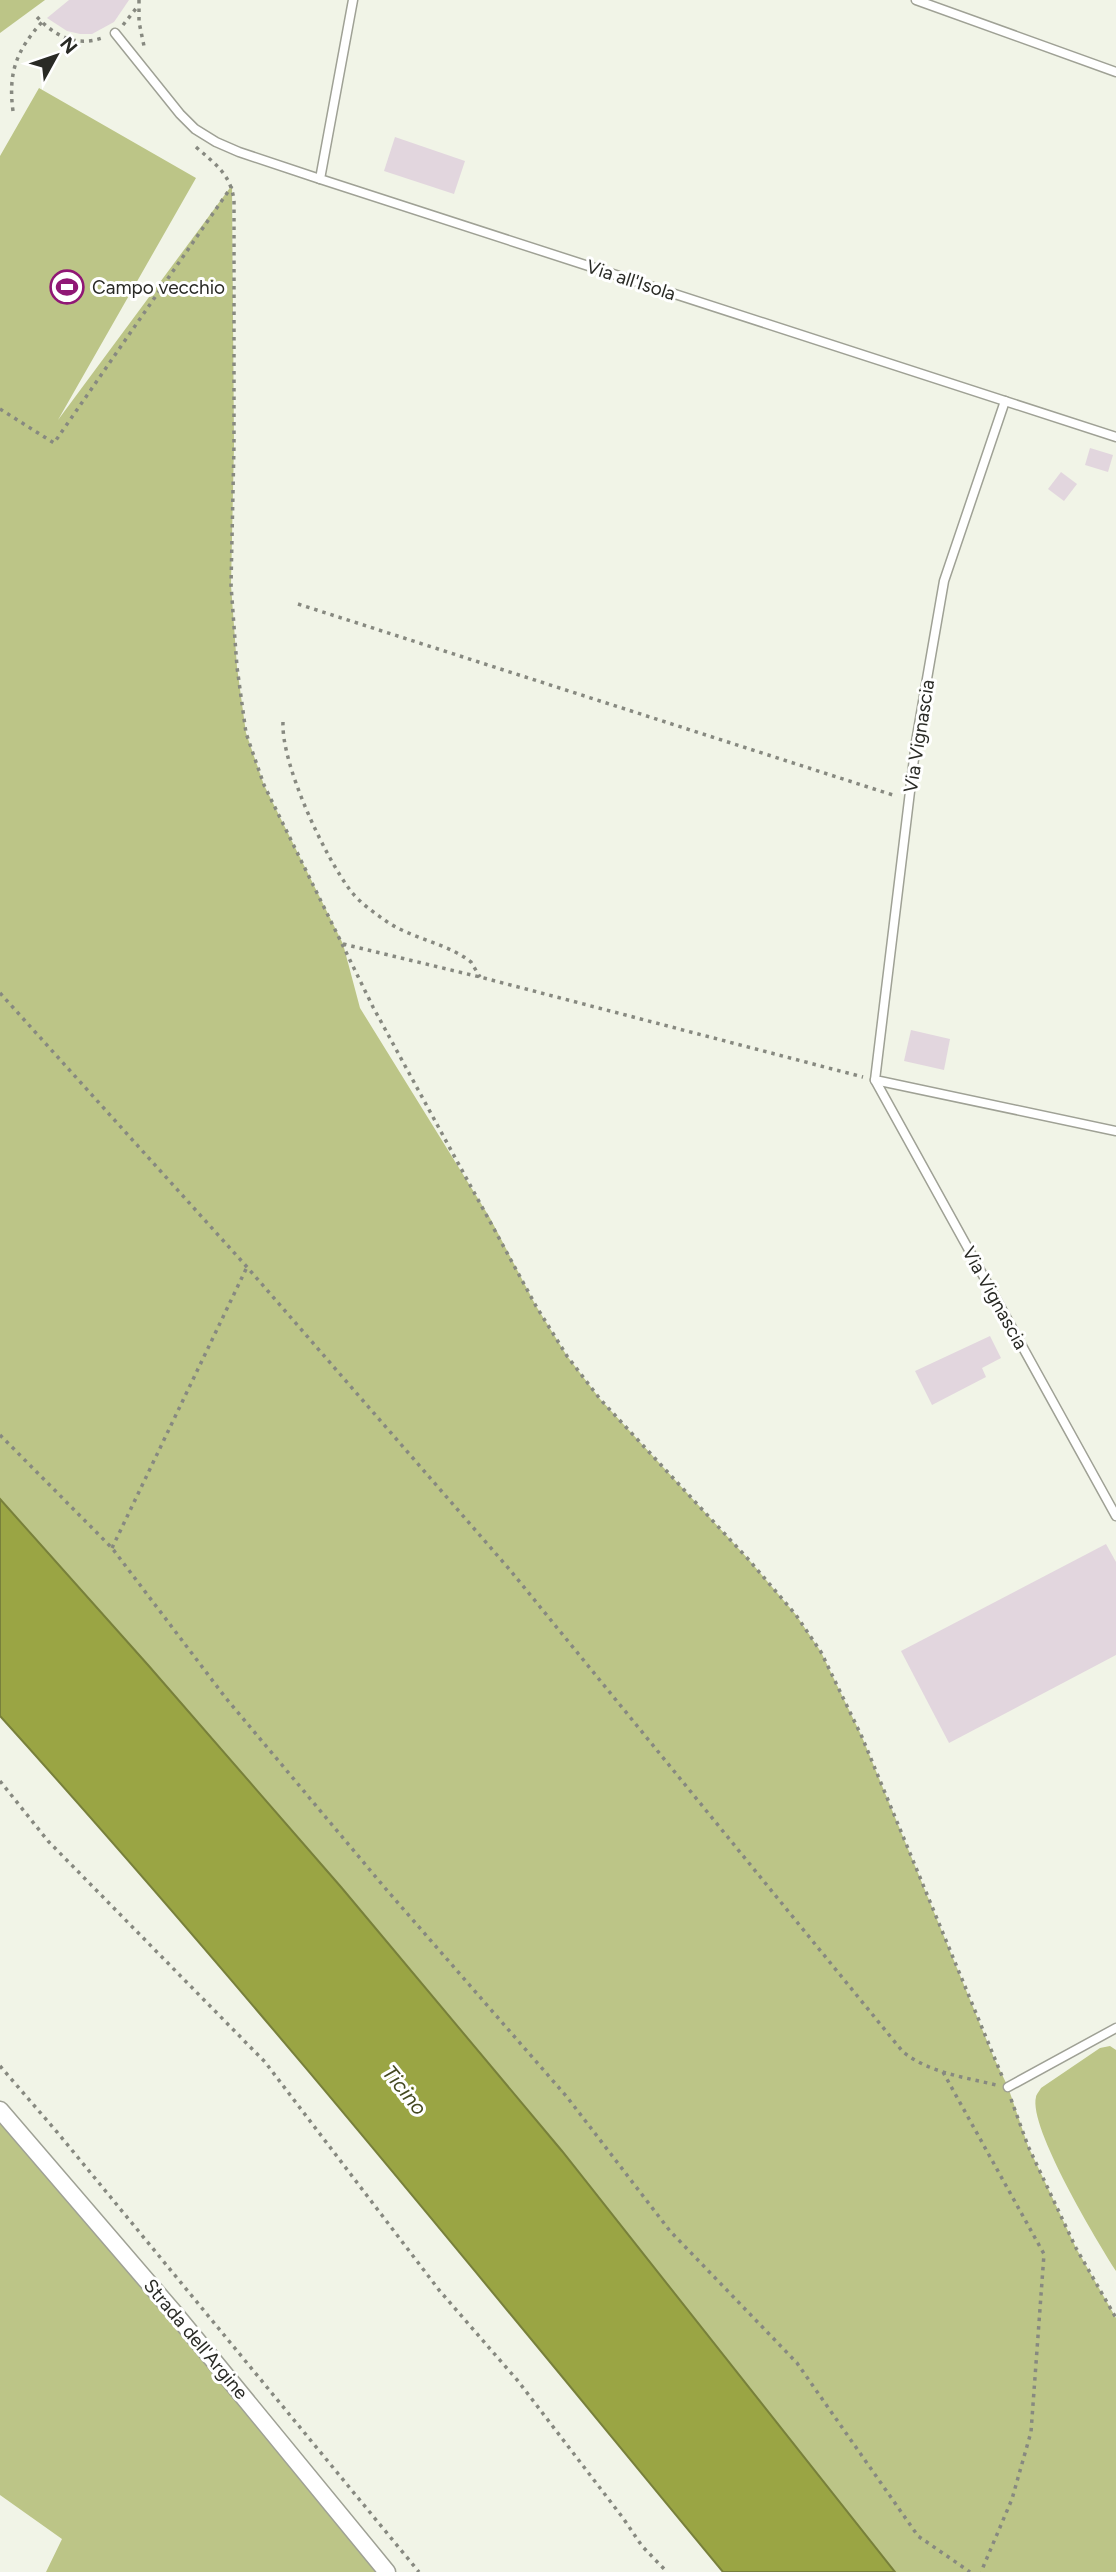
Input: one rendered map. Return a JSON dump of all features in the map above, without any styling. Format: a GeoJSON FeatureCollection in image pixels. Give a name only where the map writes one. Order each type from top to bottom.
{"type":"FeatureCollection","features":[{"type":"Feature","properties":{"kind":"street","name":"Strada dell'Argine"},"geometry":{"type":"LineString","coordinates":[[0,2110],[177,2316],[387,2572]]}},
{"type":"Feature","properties":{"kind":"lane"},"geometry":{"type":"LineString","coordinates":[[320,179],[353,0]]}},
{"type":"Feature","properties":{"kind":"lane"},"geometry":{"type":"LineString","coordinates":[[916,0],[1116,72]]}},
{"type":"Feature","properties":{"kind":"lane","name":"Via all'Isola"},"geometry":{"type":"LineString","coordinates":[[115,33],[195,129],[239,152],[1116,436]]}},
{"type":"Feature","properties":{"kind":"lane","name":"Via Vignascia"},"geometry":{"type":"LineString","coordinates":[[1005,401],[944,581],[916,742],[875,1080],[1116,1516]]}},
{"type":"Feature","properties":{"kind":"lane"},"geometry":{"type":"LineString","coordinates":[[875,1080],[1116,1131]]}},
{"type":"Feature","properties":{"kind":"lane"},"geometry":{"type":"LineString","coordinates":[[1008,2087],[1116,2028]]}},
{"type":"Feature","properties":{"kind":"path"},"geometry":{"type":"LineString","coordinates":[[37,17],[60,36],[72,41],[94,41],[115,33],[126,23],[139,2]]}},
{"type":"Feature","properties":{"kind":"path"},"geometry":{"type":"LineString","coordinates":[[139,2],[139,22],[145,48]]}},
{"type":"Feature","properties":{"kind":"path"},"geometry":{"type":"LineString","coordinates":[[13,111],[10,88],[15,63],[23,45],[42,22]]}},
{"type":"Feature","properties":{"kind":"path"},"geometry":{"type":"LineString","coordinates":[[187,139],[222,171],[232,186],[234,445],[231,585],[237,667],[246,733],[264,785],[373,1007],[536,1306],[568,1356],[600,1399],[749,1560],[796,1615],[821,1652],[862,1737],[1008,2087],[1012,2105],[1034,2157],[1076,2248],[1116,2318]]}},
{"type":"Feature","properties":{"kind":"path"},"geometry":{"type":"LineString","coordinates":[[0,409],[54,443],[232,186]]}},
{"type":"Feature","properties":{"kind":"path"},"geometry":{"type":"LineString","coordinates":[[298,604],[909,800]]}},
{"type":"Feature","properties":{"kind":"path"},"geometry":{"type":"LineString","coordinates":[[283,722],[282,738],[286,756],[314,825],[350,891],[389,924],[464,957],[471,962],[480,977]]}},
{"type":"Feature","properties":{"kind":"path"},"geometry":{"type":"LineString","coordinates":[[343,944],[875,1080]]}},
{"type":"Feature","properties":{"kind":"path"},"geometry":{"type":"LineString","coordinates":[[0,993],[247,1267],[510,1570],[904,2052],[916,2062],[943,2072],[1008,2087]]}},
{"type":"Feature","properties":{"kind":"path"},"geometry":{"type":"LineString","coordinates":[[112,1548],[247,1267]]}},
{"type":"Feature","properties":{"kind":"path"},"geometry":{"type":"LineString","coordinates":[[0,1435],[112,1548],[225,1697],[567,2097],[670,2231],[797,2363],[918,2536],[970,2572]]}},
{"type":"Feature","properties":{"kind":"path"},"geometry":{"type":"LineString","coordinates":[[0,1781],[48,1842],[265,2062],[439,2290],[518,2381],[642,2546],[667,2572]]}},
{"type":"Feature","properties":{"kind":"path"},"geometry":{"type":"LineString","coordinates":[[0,2066],[419,2572]]}},
{"type":"Feature","properties":{"kind":"path"},"geometry":{"type":"LineString","coordinates":[[943,2072],[1044,2254],[1031,2432],[1012,2499],[981,2572]]}},
{"type":"Feature","properties":{"kind":"shaded area"},"geometry":{"type":"Polygon","coordinates":[[[0,0],[45,0],[0,33],[0,0]]]}},
{"type":"Feature","properties":{"kind":"shaded area"},"geometry":{"type":"Polygon","coordinates":[[[39,88],[196,178],[58,420],[232,185],[234,445],[231,585],[237,667],[246,733],[264,785],[343,944],[360,1008],[490,1218],[536,1306],[567,1356],[600,1399],[749,1560],[796,1615],[821,1652],[862,1737],[1008,2087],[1028,2146],[1076,2248],[1116,2318],[1116,2572],[895,2572],[562,2151],[341,1887],[0,1499],[0,156],[39,88]]]}},
{"type":"Feature","properties":{"kind":"shaded area"},"geometry":{"type":"Polygon","coordinates":[[[1110,2046],[1116,2050],[1116,2271],[1066,2185],[1036,2112],[1036,2097],[1041,2088],[1100,2048],[1110,2046]]]}},
{"type":"Feature","properties":{"kind":"shaded area"},"geometry":{"type":"Polygon","coordinates":[[[0,2117],[168,2312],[376,2572],[46,2572],[62,2539],[0,2495],[0,2117]]]}},
{"type":"Feature","properties":{"kind":"water","name":"Ticino"},"geometry":{"type":"Polygon","coordinates":[[[0,1499],[341,1887],[562,2151],[895,2572],[723,2572],[276,2033],[0,1716],[0,1499]]]}},
{"type":"Feature","properties":{"kind":"building"},"geometry":{"type":"Polygon","coordinates":[[[69,0],[129,0],[114,22],[92,34],[80,34],[67,31],[47,18],[69,0]]]}},
{"type":"Feature","properties":{"kind":"building"},"geometry":{"type":"Polygon","coordinates":[[[395,137],[465,161],[454,194],[384,171],[395,137]]]}},
{"type":"Feature","properties":{"kind":"building"},"geometry":{"type":"Polygon","coordinates":[[[1090,448],[1113,455],[1108,472],[1085,465],[1090,448]]]}},
{"type":"Feature","properties":{"kind":"building"},"geometry":{"type":"Polygon","coordinates":[[[1061,472],[1077,484],[1064,501],[1048,489],[1061,472]]]}},
{"type":"Feature","properties":{"kind":"building"},"geometry":{"type":"Polygon","coordinates":[[[911,1030],[950,1039],[944,1070],[904,1061],[911,1030]]]}},
{"type":"Feature","properties":{"kind":"building"},"geometry":{"type":"Polygon","coordinates":[[[990,1336],[1001,1358],[982,1368],[986,1377],[932,1405],[915,1371],[990,1336]]]}},
{"type":"Feature","properties":{"kind":"building"},"geometry":{"type":"Polygon","coordinates":[[[1106,1544],[1116,1562],[1116,1655],[949,1743],[901,1651],[1106,1544]]]}},
{"type":"Feature","properties":{"kind":"place","name":"Campo vecchio"},"geometry":{"type":"Point","coordinates":[67,287]}}]}
